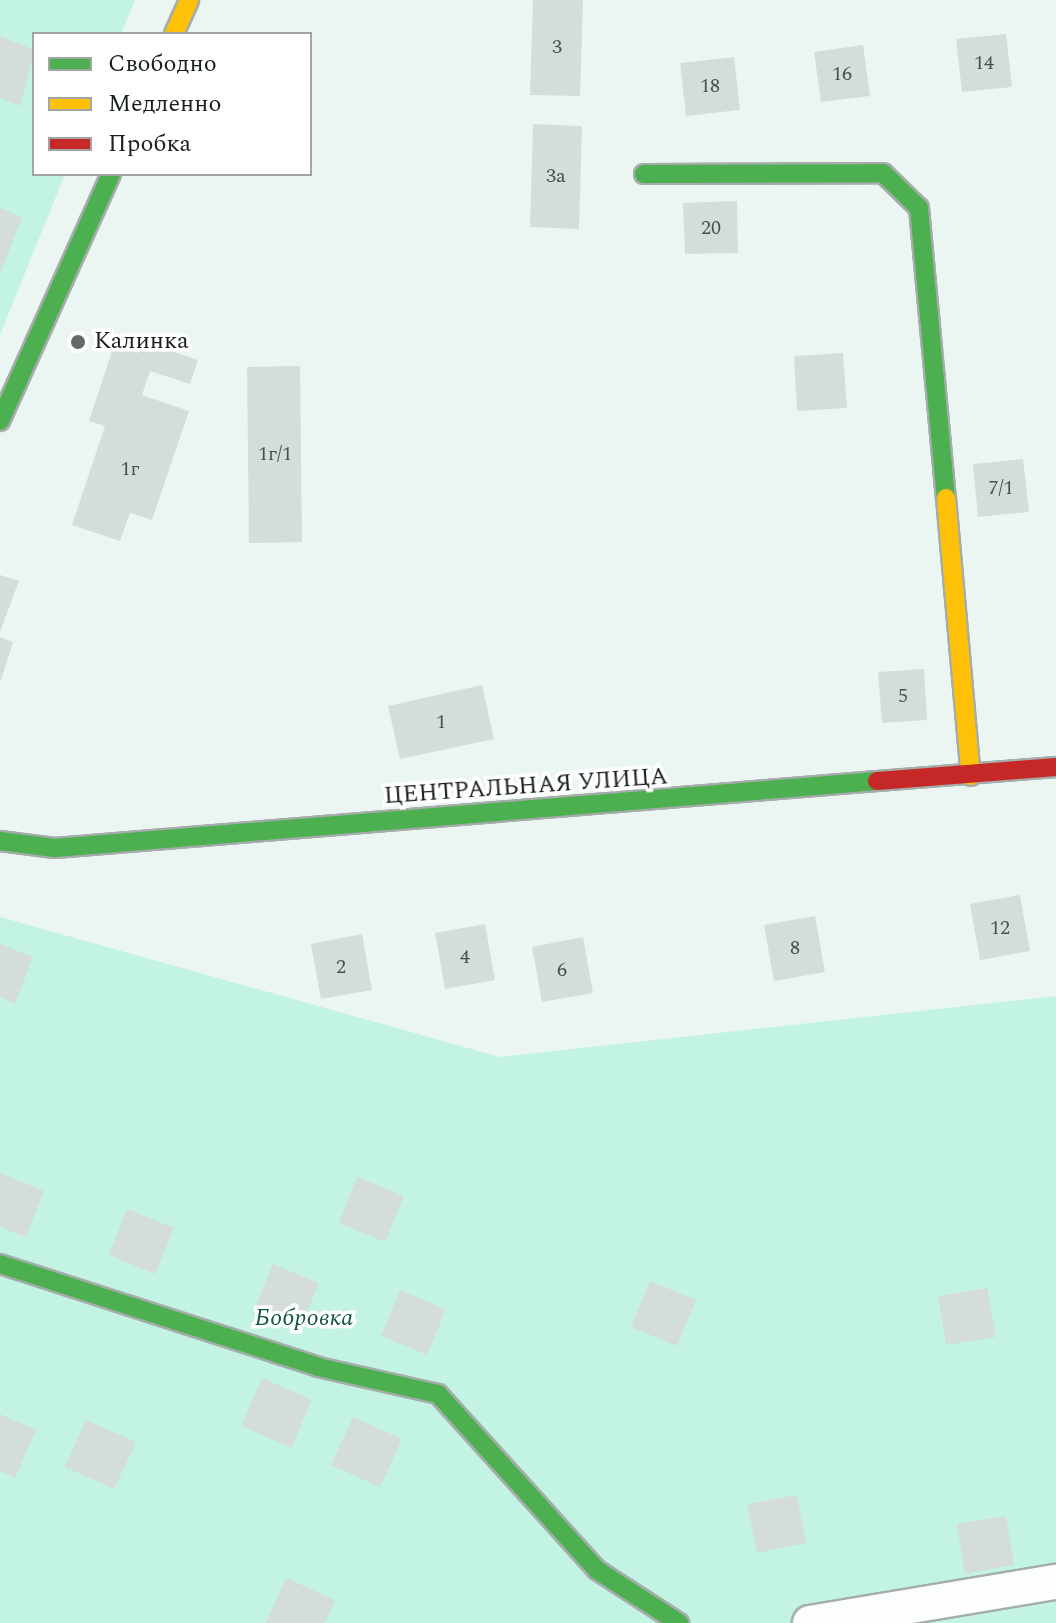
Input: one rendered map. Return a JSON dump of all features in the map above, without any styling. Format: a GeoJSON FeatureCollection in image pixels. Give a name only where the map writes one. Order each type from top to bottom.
{"type":"FeatureCollection","features":[{"type":"Feature","properties":{"kind":"street"},"geometry":{"type":"LineString","coordinates":[[175,32],[189,0]]}},
{"type":"Feature","properties":{"kind":"street"},"geometry":{"type":"LineString","coordinates":[[644,174],[883,173],[919,208],[971,776]]}},
{"type":"Feature","properties":{"kind":"street"},"geometry":{"type":"LineString","coordinates":[[0,421],[110,176]]}},
{"type":"Feature","properties":{"kind":"street","name":"ЦЕНТРАЛЬНАЯ УЛИЦА"},"geometry":{"type":"LineString","coordinates":[[0,841],[55,848],[1056,767]]}},
{"type":"Feature","properties":{"kind":"street"},"geometry":{"type":"LineString","coordinates":[[0,1264],[318,1367],[438,1394],[597,1570],[679,1623]]}},
{"type":"Feature","properties":{"kind":"street"},"geometry":{"type":"LineString","coordinates":[[810,1623],[1056,1582]]}},
{"type":"Feature","properties":{"kind":"green space"},"geometry":{"type":"Polygon","coordinates":[[[0,0],[135,0],[122,32],[32,32],[32,176],[64,176],[0,335],[0,0]]]}},
{"type":"Feature","properties":{"kind":"green space","name":"Бобровка"},"geometry":{"type":"Polygon","coordinates":[[[0,917],[500,1057],[1056,996],[1056,1623],[0,1623],[0,917]]]}},
{"type":"Feature","properties":{"kind":"building"},"geometry":{"type":"Polygon","coordinates":[[[533,0],[583,0],[580,96],[530,95],[533,0]]]}},
{"type":"Feature","properties":{"kind":"building"},"geometry":{"type":"Polygon","coordinates":[[[1006,34],[1012,87],[962,92],[956,39],[1006,34]]]}},
{"type":"Feature","properties":{"kind":"building"},"geometry":{"type":"Polygon","coordinates":[[[0,36],[32,49],[32,59],[21,106],[0,98],[0,36]]]}},
{"type":"Feature","properties":{"kind":"building"},"geometry":{"type":"Polygon","coordinates":[[[863,45],[870,96],[821,102],[814,52],[863,45]]]}},
{"type":"Feature","properties":{"kind":"building"},"geometry":{"type":"Polygon","coordinates":[[[734,57],[740,110],[686,116],[680,63],[734,57]]]}},
{"type":"Feature","properties":{"kind":"building"},"geometry":{"type":"Polygon","coordinates":[[[533,124],[582,126],[579,229],[530,227],[533,124]]]}},
{"type":"Feature","properties":{"kind":"building"},"geometry":{"type":"Polygon","coordinates":[[[737,201],[738,253],[685,254],[683,203],[737,201]]]}},
{"type":"Feature","properties":{"kind":"building"},"geometry":{"type":"Polygon","coordinates":[[[0,208],[22,217],[0,274],[0,208]]]}},
{"type":"Feature","properties":{"kind":"building"},"geometry":{"type":"Polygon","coordinates":[[[118,333],[198,360],[190,384],[150,371],[142,395],[189,411],[152,520],[130,513],[120,541],[72,525],[105,426],[89,421],[118,333]]]}},
{"type":"Feature","properties":{"kind":"building"},"geometry":{"type":"Polygon","coordinates":[[[843,353],[847,408],[797,411],[794,356],[843,353]]]}},
{"type":"Feature","properties":{"kind":"building"},"geometry":{"type":"Polygon","coordinates":[[[300,366],[302,542],[249,543],[247,367],[300,366]]]}},
{"type":"Feature","properties":{"kind":"building"},"geometry":{"type":"Polygon","coordinates":[[[1023,459],[1029,512],[978,517],[973,464],[1023,459]]]}},
{"type":"Feature","properties":{"kind":"building"},"geometry":{"type":"Polygon","coordinates":[[[0,575],[19,581],[0,632],[0,575]]]}},
{"type":"Feature","properties":{"kind":"building"},"geometry":{"type":"Polygon","coordinates":[[[0,637],[13,642],[1,680],[0,680],[0,637]]]}},
{"type":"Feature","properties":{"kind":"building"},"geometry":{"type":"Polygon","coordinates":[[[924,669],[927,720],[882,723],[878,672],[924,669]]]}},
{"type":"Feature","properties":{"kind":"building"},"geometry":{"type":"Polygon","coordinates":[[[482,685],[494,739],[400,759],[388,706],[482,685]]]}},
{"type":"Feature","properties":{"kind":"building"},"geometry":{"type":"Polygon","coordinates":[[[1020,895],[1030,951],[980,960],[970,904],[1020,895]]]}},
{"type":"Feature","properties":{"kind":"building"},"geometry":{"type":"Polygon","coordinates":[[[815,916],[825,972],[774,981],[764,925],[815,916]]]}},
{"type":"Feature","properties":{"kind":"building"},"geometry":{"type":"Polygon","coordinates":[[[485,924],[495,980],[445,989],[435,933],[485,924]]]}},
{"type":"Feature","properties":{"kind":"building"},"geometry":{"type":"Polygon","coordinates":[[[362,934],[372,990],[321,999],[311,944],[362,934]]]}},
{"type":"Feature","properties":{"kind":"building"},"geometry":{"type":"Polygon","coordinates":[[[583,937],[593,993],[542,1002],[532,947],[583,937]]]}},
{"type":"Feature","properties":{"kind":"building"},"geometry":{"type":"Polygon","coordinates":[[[0,944],[33,957],[15,1004],[0,997],[0,944]]]}},
{"type":"Feature","properties":{"kind":"building"},"geometry":{"type":"Polygon","coordinates":[[[0,1173],[44,1191],[26,1237],[0,1227],[0,1173]]]}},
{"type":"Feature","properties":{"kind":"building"},"geometry":{"type":"Polygon","coordinates":[[[357,1177],[404,1196],[385,1242],[339,1223],[357,1177]]]}},
{"type":"Feature","properties":{"kind":"building"},"geometry":{"type":"Polygon","coordinates":[[[127,1209],[174,1228],[155,1274],[109,1255],[127,1209]]]}},
{"type":"Feature","properties":{"kind":"building"},"geometry":{"type":"Polygon","coordinates":[[[273,1264],[319,1283],[300,1329],[254,1310],[273,1264]]]}},
{"type":"Feature","properties":{"kind":"building"},"geometry":{"type":"Polygon","coordinates":[[[650,1281],[696,1300],[677,1346],[631,1327],[650,1281]]]}},
{"type":"Feature","properties":{"kind":"building"},"geometry":{"type":"Polygon","coordinates":[[[987,1288],[996,1337],[946,1345],[938,1296],[987,1288]]]}},
{"type":"Feature","properties":{"kind":"building"},"geometry":{"type":"Polygon","coordinates":[[[400,1290],[446,1309],[427,1355],[381,1336],[400,1290]]]}},
{"type":"Feature","properties":{"kind":"building"},"geometry":{"type":"Polygon","coordinates":[[[262,1378],[312,1400],[291,1448],[241,1426],[262,1378]]]}},
{"type":"Feature","properties":{"kind":"building"},"geometry":{"type":"Polygon","coordinates":[[[0,1414],[36,1430],[15,1478],[0,1471],[0,1414]]]}},
{"type":"Feature","properties":{"kind":"building"},"geometry":{"type":"Polygon","coordinates":[[[353,1417],[402,1439],[380,1487],[331,1465],[353,1417]]]}},
{"type":"Feature","properties":{"kind":"building"},"geometry":{"type":"Polygon","coordinates":[[[86,1420],[136,1442],[114,1489],[65,1467],[86,1420]]]}},
{"type":"Feature","properties":{"kind":"building"},"geometry":{"type":"Polygon","coordinates":[[[797,1495],[806,1543],[757,1553],[747,1504],[797,1495]]]}},
{"type":"Feature","properties":{"kind":"building"},"geometry":{"type":"Polygon","coordinates":[[[1006,1516],[1014,1565],[965,1574],[957,1524],[1006,1516]]]}},
{"type":"Feature","properties":{"kind":"building"},"geometry":{"type":"Polygon","coordinates":[[[286,1578],[335,1600],[325,1623],[266,1623],[286,1578]]]}},
{"type":"Feature","properties":{"kind":"traffic: fast"},"geometry":{"type":"LineString","coordinates":[[644,174],[883,173],[919,208],[946,498]]}},
{"type":"Feature","properties":{"kind":"traffic: fast"},"geometry":{"type":"LineString","coordinates":[[0,421],[110,176]]}},
{"type":"Feature","properties":{"kind":"traffic: fast"},"geometry":{"type":"LineString","coordinates":[[0,841],[55,848],[877,781]]}},
{"type":"Feature","properties":{"kind":"traffic: fast"},"geometry":{"type":"LineString","coordinates":[[0,1264],[318,1367],[438,1394],[597,1570],[679,1623]]}},
{"type":"Feature","properties":{"kind":"traffic: slow"},"geometry":{"type":"LineString","coordinates":[[175,32],[189,0]]}},
{"type":"Feature","properties":{"kind":"traffic: slow"},"geometry":{"type":"LineString","coordinates":[[946,498],[971,776]]}},
{"type":"Feature","properties":{"kind":"traffic: jam"},"geometry":{"type":"LineString","coordinates":[[877,781],[1056,767]]}},
{"type":"Feature","properties":{"kind":"place","name":"Калинка"},"geometry":{"type":"Point","coordinates":[78,342]}}]}
